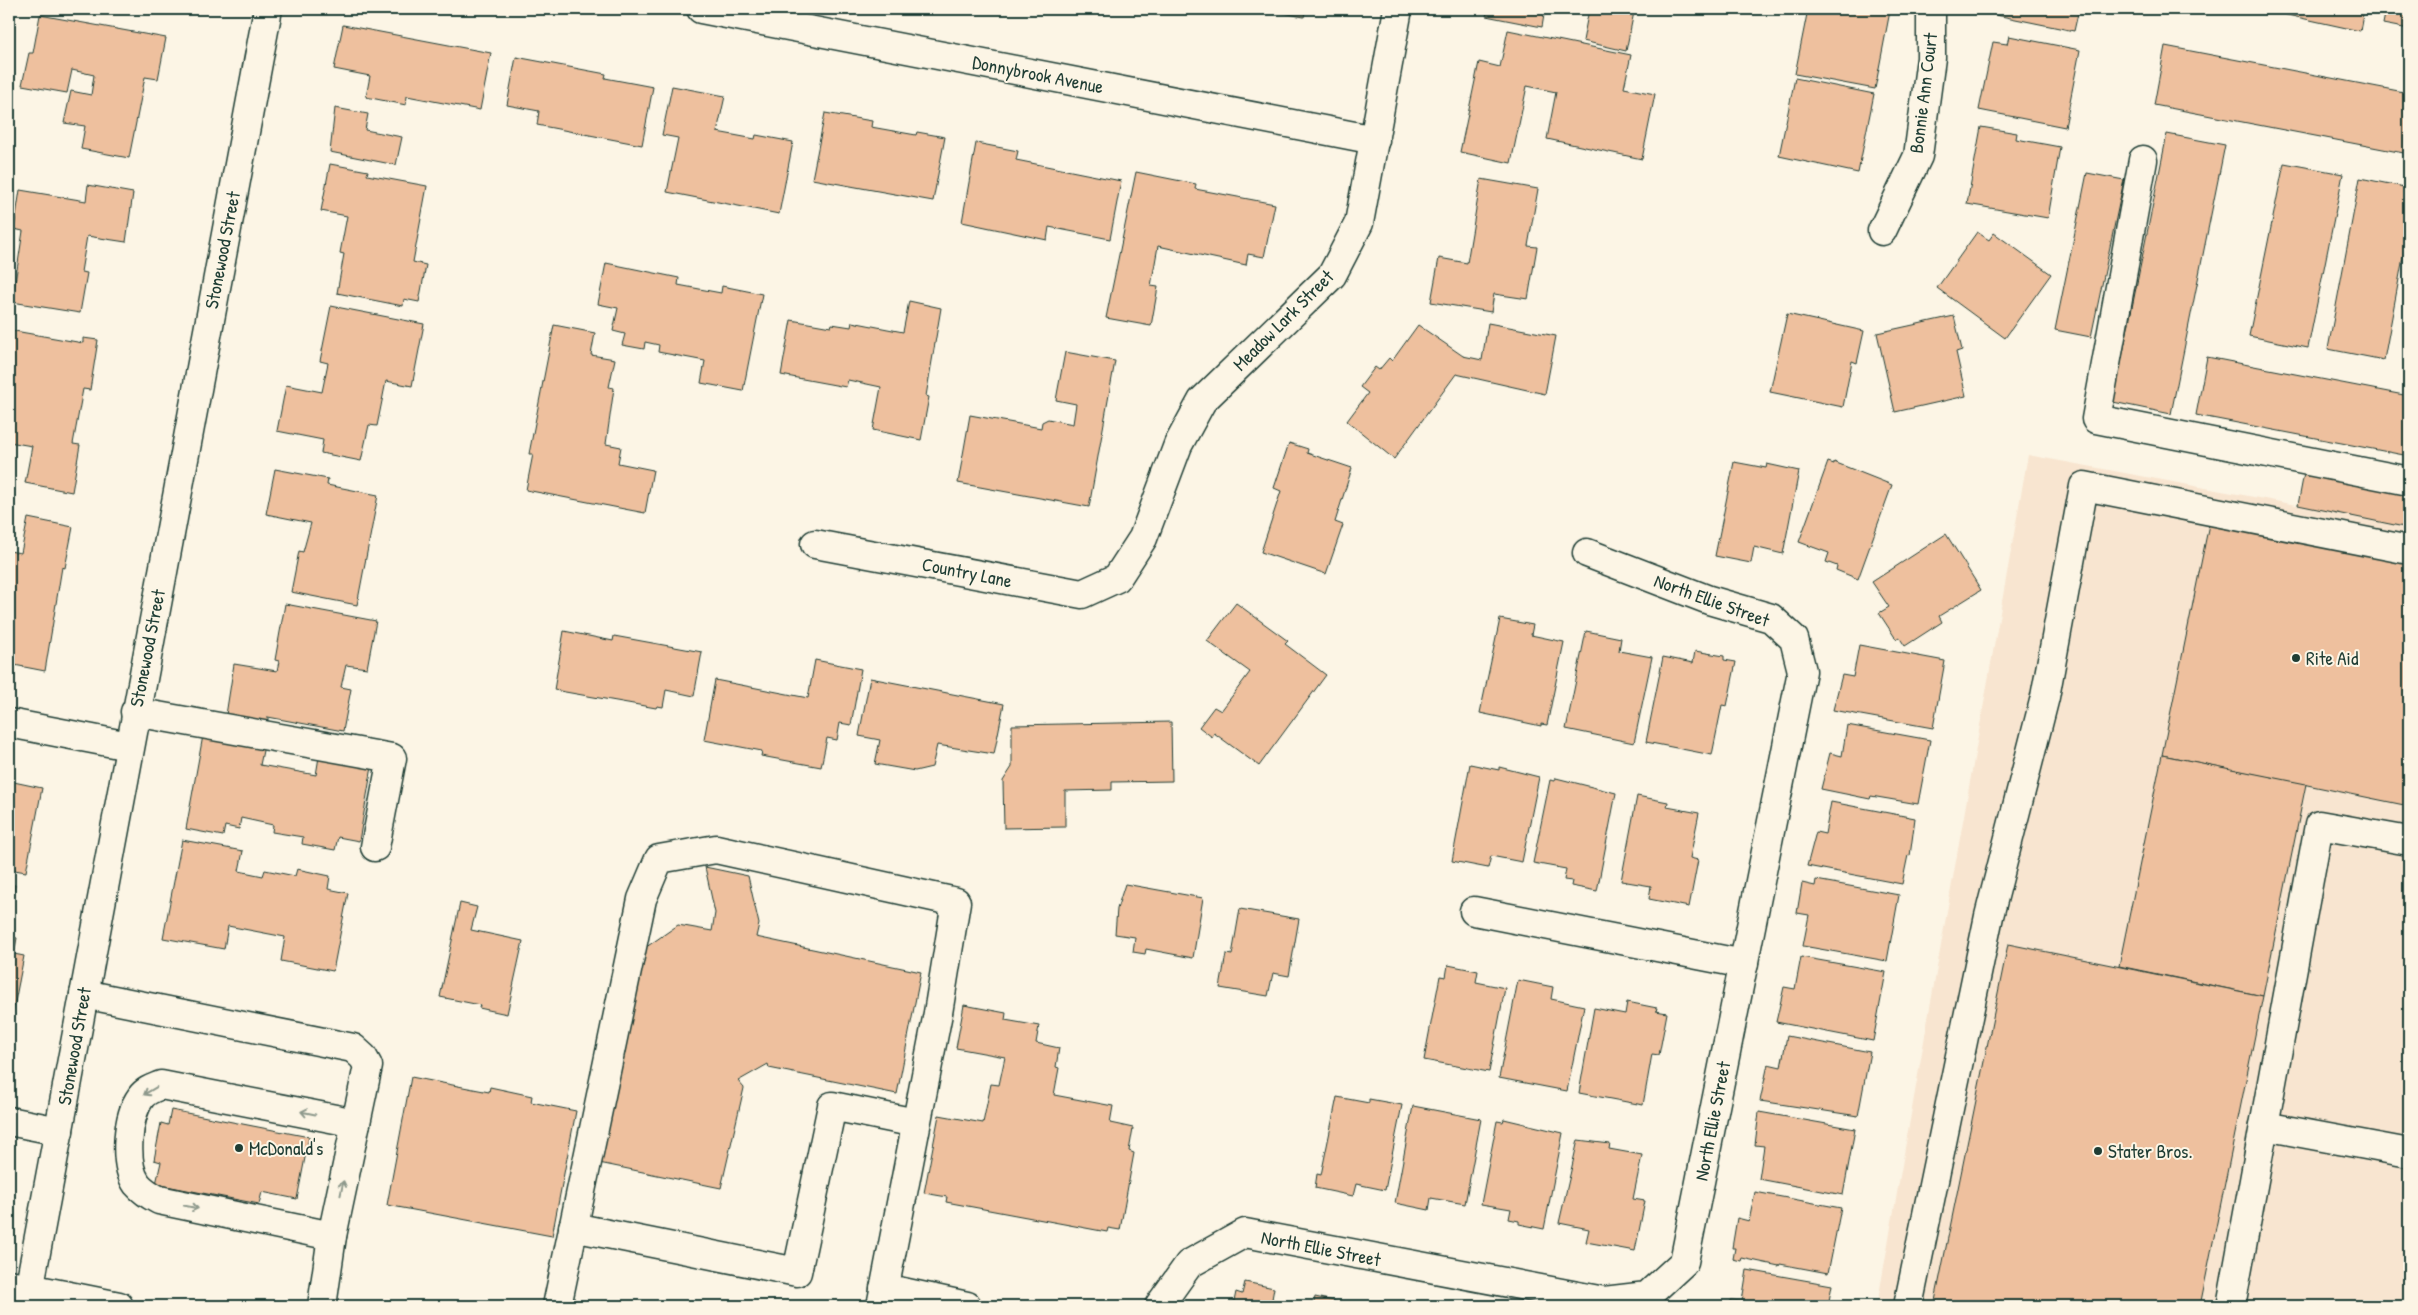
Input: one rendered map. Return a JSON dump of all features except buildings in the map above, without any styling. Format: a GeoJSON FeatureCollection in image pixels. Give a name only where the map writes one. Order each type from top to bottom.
{"type":"FeatureCollection","features":[{"type":"Feature","properties":{"kind":"street","name":"Stonewood Street"},"geometry":{"type":"LineString","coordinates":[[22,1293],[59,1131],[135,712],[268,9]]}},
{"type":"Feature","properties":{"kind":"street","name":"Donnybrook Avenue"},"geometry":{"type":"LineString","coordinates":[[701,9],[1375,140]]}},
{"type":"Feature","properties":{"kind":"street","name":"Meadow Lark Street"},"geometry":{"type":"LineString","coordinates":[[1117,578],[1144,538],[1178,445],[1202,401],[1332,275],[1359,223],[1398,9]]}},
{"type":"Feature","properties":{"kind":"street","name":"Bonnie Ann Court"},"geometry":{"type":"LineString","coordinates":[[1882,231],[1918,156],[1931,58],[1931,9]]}},
{"type":"Feature","properties":{"kind":"street"},"geometry":{"type":"LineString","coordinates":[[2143,160],[2096,419],[2409,481]]}},
{"type":"Feature","properties":{"kind":"street"},"geometry":{"type":"LineString","coordinates":[[1908,1306],[1989,916],[2045,696],[2084,486],[2409,550]]}},
{"type":"Feature","properties":{"kind":"street","name":"Country Lane"},"geometry":{"type":"LineString","coordinates":[[815,544],[1082,594],[1117,578]]}},
{"type":"Feature","properties":{"kind":"street","name":"North Ellie Street"},"geometry":{"type":"LineString","coordinates":[[1159,1306],[1189,1264],[1245,1233],[1604,1301],[1647,1296],[1684,1262],[1802,671],[1794,639],[1771,618],[1708,600],[1587,553]]}},
{"type":"Feature","properties":{"kind":"street"},"geometry":{"type":"LineString","coordinates":[[135,712],[392,758],[375,847]]}},
{"type":"Feature","properties":{"kind":"street"},"geometry":{"type":"LineString","coordinates":[[9,723],[129,746]]}},
{"type":"Feature","properties":{"kind":"street"},"geometry":{"type":"LineString","coordinates":[[2231,1306],[2319,825],[2409,841]]}},
{"type":"Feature","properties":{"kind":"street"},"geometry":{"type":"LineString","coordinates":[[557,1306],[642,899],[659,859],[716,849],[956,902],[938,1013],[883,1297],[967,1306]]}},
{"type":"Feature","properties":{"kind":"street"},"geometry":{"type":"LineString","coordinates":[[1474,911],[1744,964]]}},
{"type":"Feature","properties":{"kind":"street"},"geometry":{"type":"LineString","coordinates":[[84,994],[353,1048],[363,1057],[368,1066],[332,1236],[322,1306]]}},
{"type":"Feature","properties":{"kind":"street"},"geometry":{"type":"LineString","coordinates":[[332,1236],[159,1200],[147,1194],[137,1183],[130,1171],[128,1152],[130,1132],[135,1109],[141,1097],[148,1090],[161,1085],[356,1123]]}},
{"type":"Feature","properties":{"kind":"street"},"geometry":{"type":"LineString","coordinates":[[573,1227],[797,1272],[832,1106],[916,1123]]}},
{"type":"Feature","properties":{"kind":"street"},"geometry":{"type":"LineString","coordinates":[[9,1122],[59,1131]]}},
{"type":"Feature","properties":{"kind":"street"},"geometry":{"type":"LineString","coordinates":[[2264,1126],[2409,1153]]}},
{"type":"Feature","properties":{"kind":"street"},"geometry":{"type":"LineString","coordinates":[[22,1293],[119,1306]]}},
{"type":"Feature","properties":{"kind":"shaded area"},"geometry":{"type":"Polygon","coordinates":[[[2028,455],[2409,526],[2409,1306],[1877,1306],[2028,455]]]}},
{"type":"Feature","properties":{"kind":"place","name":"Rite Aid"},"geometry":{"type":"Point","coordinates":[2296,658]}},
{"type":"Feature","properties":{"kind":"place","name":"McDonald's"},"geometry":{"type":"Point","coordinates":[239,1148]}},
{"type":"Feature","properties":{"kind":"place","name":"Stater Bros."},"geometry":{"type":"Point","coordinates":[2098,1151]}}]}
